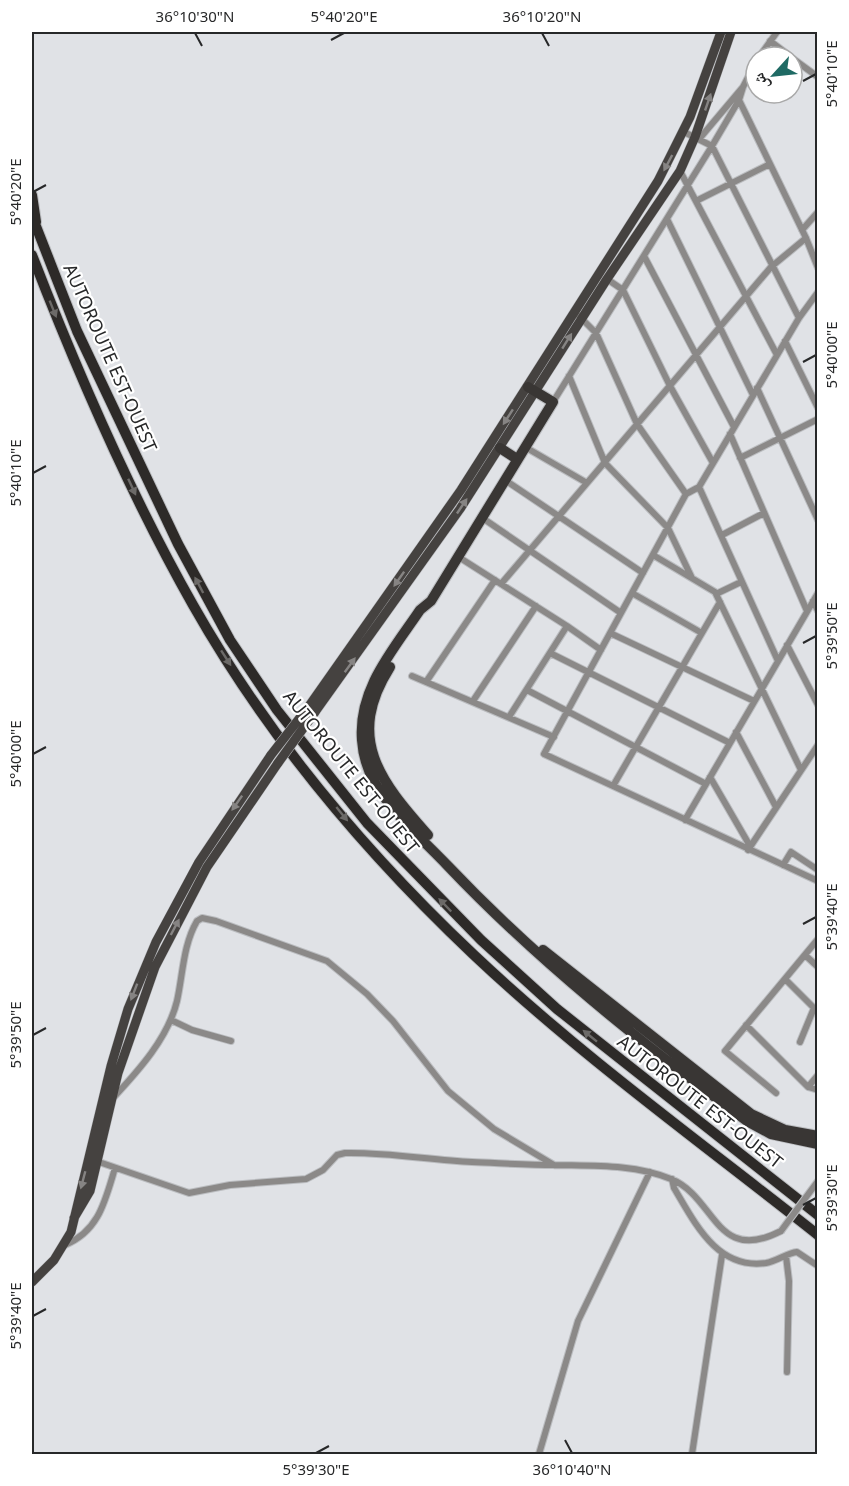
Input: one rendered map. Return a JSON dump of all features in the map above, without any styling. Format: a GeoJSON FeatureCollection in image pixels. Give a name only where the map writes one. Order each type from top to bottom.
{"type":"FeatureCollection","features":[{"type":"Feature","properties":{"kind":"highway"},"geometry":{"type":"LineString","coordinates":[[32,195],[36,228]]}},
{"type":"Feature","properties":{"kind":"highway","name":"AUTOROUTE EST-OUEST"},"geometry":{"type":"LineString","coordinates":[[32,216],[77,331],[178,544],[230,640],[277,710],[368,823],[474,934],[564,1015],[818,1215]]}},
{"type":"Feature","properties":{"kind":"highway","name":"AUTOROUTE EST-OUEST"},"geometry":{"type":"LineString","coordinates":[[32,255],[116,452],[169,561],[222,652],[287,747],[355,830],[472,953],[557,1029],[818,1235]]}},
{"type":"Feature","properties":{"kind":"highway"},"geometry":{"type":"LineString","coordinates":[[532,389],[553,402],[457,556],[430,607],[376,691],[371,709],[372,753],[387,787],[427,834],[509,920],[587,986],[759,1119],[786,1130],[818,1136]]}},
{"type":"Feature","properties":{"kind":"highway"},"geometry":{"type":"LineString","coordinates":[[500,448],[517,459]]}},
{"type":"Feature","properties":{"kind":"highway"},"geometry":{"type":"LineString","coordinates":[[434,596],[420,610],[376,675],[365,701],[362,741],[375,783],[391,805],[496,917],[586,996],[752,1125],[788,1139],[818,1144]]}},
{"type":"Feature","properties":{"kind":"main road"},"geometry":{"type":"LineString","coordinates":[[32,1282],[65,1245],[75,1218],[111,1066],[138,982],[174,905],[199,862],[270,755],[312,709],[460,509],[500,448],[574,311],[658,181],[684,132],[721,32]]}},
{"type":"Feature","properties":{"kind":"main road"},"geometry":{"type":"LineString","coordinates":[[75,1218],[86,1204],[99,1162],[111,1099],[147,984],[207,867],[312,709],[461,490],[582,318],[680,171],[698,137],[731,32]]}},
{"type":"Feature","properties":{"kind":"main road"},"geometry":{"type":"LineString","coordinates":[[609,258],[618,263]]}},
{"type":"Feature","properties":{"kind":"street"},"geometry":{"type":"LineString","coordinates":[[767,45],[777,32]]}},
{"type":"Feature","properties":{"kind":"street"},"geometry":{"type":"LineString","coordinates":[[770,41],[775,45]]}},
{"type":"Feature","properties":{"kind":"street"},"geometry":{"type":"LineString","coordinates":[[804,67],[818,77]]}},
{"type":"Feature","properties":{"kind":"street"},"geometry":{"type":"LineString","coordinates":[[698,137],[743,87]]}},
{"type":"Feature","properties":{"kind":"street"},"geometry":{"type":"LineString","coordinates":[[553,402],[712,146],[739,100],[743,87]]}},
{"type":"Feature","properties":{"kind":"street"},"geometry":{"type":"LineString","coordinates":[[739,100],[806,238],[818,268]]}},
{"type":"Feature","properties":{"kind":"street"},"geometry":{"type":"LineString","coordinates":[[684,132],[712,146],[771,267],[799,318]]}},
{"type":"Feature","properties":{"kind":"street"},"geometry":{"type":"LineString","coordinates":[[696,201],[770,164]]}},
{"type":"Feature","properties":{"kind":"street"},"geometry":{"type":"LineString","coordinates":[[680,171],[777,356]]}},
{"type":"Feature","properties":{"kind":"street"},"geometry":{"type":"LineString","coordinates":[[802,230],[818,212]]}},
{"type":"Feature","properties":{"kind":"street"},"geometry":{"type":"LineString","coordinates":[[667,219],[753,395]]}},
{"type":"Feature","properties":{"kind":"street"},"geometry":{"type":"LineString","coordinates":[[426,682],[498,582],[530,550],[771,267],[806,238]]}},
{"type":"Feature","properties":{"kind":"street"},"geometry":{"type":"LineString","coordinates":[[644,256],[734,427]]}},
{"type":"Feature","properties":{"kind":"street"},"geometry":{"type":"LineString","coordinates":[[607,279],[622,290],[670,386],[713,463]]}},
{"type":"Feature","properties":{"kind":"street"},"geometry":{"type":"LineString","coordinates":[[818,291],[785,341],[699,487],[686,494],[544,754],[818,881]]}},
{"type":"Feature","properties":{"kind":"street"},"geometry":{"type":"LineString","coordinates":[[574,311],[596,333],[637,424],[686,494]]}},
{"type":"Feature","properties":{"kind":"street"},"geometry":{"type":"LineString","coordinates":[[785,341],[818,408]]}},
{"type":"Feature","properties":{"kind":"street"},"geometry":{"type":"LineString","coordinates":[[569,376],[605,463],[668,528],[691,576]]}},
{"type":"Feature","properties":{"kind":"street"},"geometry":{"type":"LineString","coordinates":[[757,388],[818,520]]}},
{"type":"Feature","properties":{"kind":"street"},"geometry":{"type":"LineString","coordinates":[[740,458],[818,419]]}},
{"type":"Feature","properties":{"kind":"street"},"geometry":{"type":"LineString","coordinates":[[730,434],[807,611]]}},
{"type":"Feature","properties":{"kind":"street"},"geometry":{"type":"LineString","coordinates":[[525,447],[587,483]]}},
{"type":"Feature","properties":{"kind":"street"},"geometry":{"type":"LineString","coordinates":[[505,480],[643,573]]}},
{"type":"Feature","properties":{"kind":"street"},"geometry":{"type":"LineString","coordinates":[[699,487],[778,661]]}},
{"type":"Feature","properties":{"kind":"street"},"geometry":{"type":"LineString","coordinates":[[722,535],[764,513]]}},
{"type":"Feature","properties":{"kind":"street"},"geometry":{"type":"LineString","coordinates":[[482,517],[621,613]]}},
{"type":"Feature","properties":{"kind":"street"},"geometry":{"type":"LineString","coordinates":[[653,555],[691,576],[716,594],[801,770]]}},
{"type":"Feature","properties":{"kind":"street"},"geometry":{"type":"LineString","coordinates":[[457,556],[601,650]]}},
{"type":"Feature","properties":{"kind":"street"},"geometry":{"type":"LineString","coordinates":[[716,594],[741,582]]}},
{"type":"Feature","properties":{"kind":"street"},"geometry":{"type":"LineString","coordinates":[[632,593],[700,632]]}},
{"type":"Feature","properties":{"kind":"street"},"geometry":{"type":"LineString","coordinates":[[685,820],[818,593]]}},
{"type":"Feature","properties":{"kind":"street"},"geometry":{"type":"LineString","coordinates":[[813,601],[818,611]]}},
{"type":"Feature","properties":{"kind":"street"},"geometry":{"type":"LineString","coordinates":[[613,786],[700,632],[720,602]]}},
{"type":"Feature","properties":{"kind":"street"},"geometry":{"type":"LineString","coordinates":[[473,701],[536,606]]}},
{"type":"Feature","properties":{"kind":"street"},"geometry":{"type":"LineString","coordinates":[[509,717],[567,626]]}},
{"type":"Feature","properties":{"kind":"street"},"geometry":{"type":"LineString","coordinates":[[610,633],[754,701]]}},
{"type":"Feature","properties":{"kind":"street"},"geometry":{"type":"LineString","coordinates":[[787,645],[818,705]]}},
{"type":"Feature","properties":{"kind":"street"},"geometry":{"type":"LineString","coordinates":[[550,653],[730,743]]}},
{"type":"Feature","properties":{"kind":"street"},"geometry":{"type":"LineString","coordinates":[[411,676],[554,737]]}},
{"type":"Feature","properties":{"kind":"street"},"geometry":{"type":"LineString","coordinates":[[527,690],[706,784]]}},
{"type":"Feature","properties":{"kind":"street"},"geometry":{"type":"LineString","coordinates":[[736,732],[776,807]]}},
{"type":"Feature","properties":{"kind":"street"},"geometry":{"type":"LineString","coordinates":[[749,848],[818,745]]}},
{"type":"Feature","properties":{"kind":"street"},"geometry":{"type":"LineString","coordinates":[[710,777],[749,848]]}},
{"type":"Feature","properties":{"kind":"street"},"geometry":{"type":"LineString","coordinates":[[783,865],[791,852],[818,870]]}},
{"type":"Feature","properties":{"kind":"street"},"geometry":{"type":"LineString","coordinates":[[111,1099],[135,1075],[171,1020],[185,952],[198,919],[206,918],[319,956],[372,998],[459,1100],[507,1138],[555,1165]]}},
{"type":"Feature","properties":{"kind":"street"},"geometry":{"type":"LineString","coordinates":[[776,1093],[725,1051],[818,939]]}},
{"type":"Feature","properties":{"kind":"street"},"geometry":{"type":"LineString","coordinates":[[805,955],[818,967]]}},
{"type":"Feature","properties":{"kind":"street"},"geometry":{"type":"LineString","coordinates":[[784,979],[814,1008],[800,1042]]}},
{"type":"Feature","properties":{"kind":"street"},"geometry":{"type":"LineString","coordinates":[[171,1020],[192,1030],[231,1041]]}},
{"type":"Feature","properties":{"kind":"street"},"geometry":{"type":"LineString","coordinates":[[746,1025],[808,1088],[818,1090]]}},
{"type":"Feature","properties":{"kind":"street"},"geometry":{"type":"LineString","coordinates":[[808,1088],[818,1075]]}},
{"type":"Feature","properties":{"kind":"street"},"geometry":{"type":"LineString","coordinates":[[99,1162],[189,1193],[230,1185],[306,1179],[323,1170],[337,1155],[345,1153],[555,1165],[597,1165],[650,1172],[672,1179],[692,1196],[729,1236],[754,1241],[781,1231],[818,1181]]}},
{"type":"Feature","properties":{"kind":"street"},"geometry":{"type":"LineString","coordinates":[[65,1245],[85,1234],[93,1226],[105,1203],[115,1168]]}},
{"type":"Feature","properties":{"kind":"street"},"geometry":{"type":"LineString","coordinates":[[539,1455],[578,1321],[650,1172]]}},
{"type":"Feature","properties":{"kind":"street"},"geometry":{"type":"LineString","coordinates":[[672,1179],[674,1188],[704,1235],[722,1255],[752,1263],[767,1263],[797,1252],[818,1266]]}},
{"type":"Feature","properties":{"kind":"street"},"geometry":{"type":"LineString","coordinates":[[692,1455],[722,1255]]}},
{"type":"Feature","properties":{"kind":"street"},"geometry":{"type":"LineString","coordinates":[[786,1256],[789,1281],[787,1372]]}}]}
